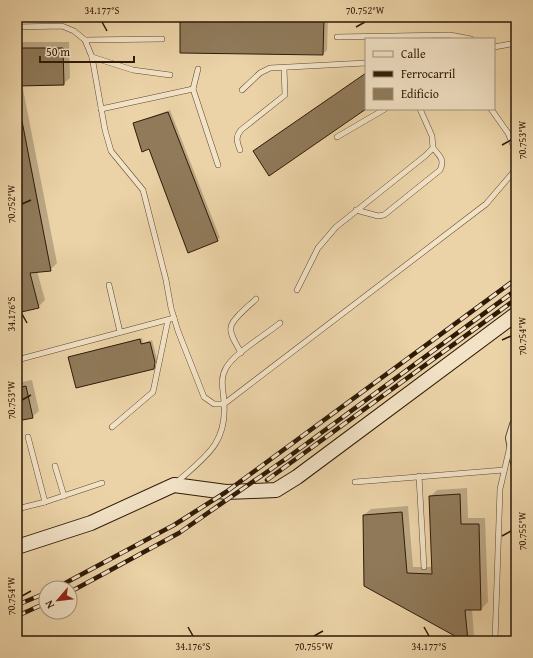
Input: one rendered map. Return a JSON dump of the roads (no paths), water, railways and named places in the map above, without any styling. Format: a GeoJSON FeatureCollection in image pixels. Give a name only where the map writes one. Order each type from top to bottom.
{"type":"FeatureCollection","features":[{"type":"Feature","properties":{"kind":"main road"},"geometry":{"type":"LineString","coordinates":[[17,547],[91,523],[174,485],[226,492],[276,490],[297,477],[516,314]]}},
{"type":"Feature","properties":{"kind":"street"},"geometry":{"type":"LineString","coordinates":[[516,426],[512,438],[516,460]]}},
{"type":"Feature","properties":{"kind":"lane"},"geometry":{"type":"LineString","coordinates":[[17,27],[62,26],[74,31],[85,40],[92,57],[101,109],[111,151],[143,190],[174,318],[204,397],[214,404],[224,404],[486,204],[516,169]]}},
{"type":"Feature","properties":{"kind":"lane"},"geometry":{"type":"LineString","coordinates":[[337,37],[450,35],[466,38]]}},
{"type":"Feature","properties":{"kind":"lane"},"geometry":{"type":"LineString","coordinates":[[85,40],[162,39]]}},
{"type":"Feature","properties":{"kind":"lane"},"geometry":{"type":"LineString","coordinates":[[496,46],[516,43]]}},
{"type":"Feature","properties":{"kind":"lane"},"geometry":{"type":"LineString","coordinates":[[92,57],[133,70],[170,75]]}},
{"type":"Feature","properties":{"kind":"lane"},"geometry":{"type":"LineString","coordinates":[[242,90],[260,73],[270,68],[365,63]]}},
{"type":"Feature","properties":{"kind":"lane"},"geometry":{"type":"LineString","coordinates":[[240,150],[236,140],[237,134],[285,96],[284,68]]}},
{"type":"Feature","properties":{"kind":"lane"},"geometry":{"type":"LineString","coordinates":[[198,69],[193,89],[218,165]]}},
{"type":"Feature","properties":{"kind":"lane"},"geometry":{"type":"LineString","coordinates":[[101,109],[193,89]]}},
{"type":"Feature","properties":{"kind":"lane"},"geometry":{"type":"LineString","coordinates":[[337,137],[383,110]]}},
{"type":"Feature","properties":{"kind":"lane"},"geometry":{"type":"LineString","coordinates":[[356,210],[378,216],[384,215],[434,175],[443,165],[443,159],[433,148],[432,136],[420,110]]}},
{"type":"Feature","properties":{"kind":"lane"},"geometry":{"type":"LineString","coordinates":[[492,110],[508,133],[516,152]]}},
{"type":"Feature","properties":{"kind":"lane"},"geometry":{"type":"LineString","coordinates":[[297,290],[318,248],[336,227],[433,148]]}},
{"type":"Feature","properties":{"kind":"lane"},"geometry":{"type":"LineString","coordinates":[[109,285],[120,332]]}},
{"type":"Feature","properties":{"kind":"lane"},"geometry":{"type":"LineString","coordinates":[[241,353],[231,333],[230,327],[256,299]]}},
{"type":"Feature","properties":{"kind":"lane"},"geometry":{"type":"LineString","coordinates":[[17,360],[174,318]]}},
{"type":"Feature","properties":{"kind":"lane"},"geometry":{"type":"LineString","coordinates":[[112,427],[153,392],[168,320]]}},
{"type":"Feature","properties":{"kind":"lane"},"geometry":{"type":"LineString","coordinates":[[174,485],[215,447],[223,425],[224,404],[222,375],[230,362],[280,323]]}},
{"type":"Feature","properties":{"kind":"lane"},"geometry":{"type":"LineString","coordinates":[[28,437],[45,502]]}},
{"type":"Feature","properties":{"kind":"lane"},"geometry":{"type":"LineString","coordinates":[[494,641],[500,489],[512,438]]}},
{"type":"Feature","properties":{"kind":"lane"},"geometry":{"type":"LineString","coordinates":[[55,466],[64,496]]}},
{"type":"Feature","properties":{"kind":"lane"},"geometry":{"type":"LineString","coordinates":[[355,482],[504,470]]}},
{"type":"Feature","properties":{"kind":"lane"},"geometry":{"type":"LineString","coordinates":[[419,476],[424,567]]}},
{"type":"Feature","properties":{"kind":"lane"},"geometry":{"type":"LineString","coordinates":[[17,509],[45,502],[102,483]]}},
{"type":"Feature","properties":{"kind":"railway"},"geometry":{"type":"LineString","coordinates":[[71,580],[174,525],[226,492],[516,279]]}},
{"type":"Feature","properties":{"kind":"railway"},"geometry":{"type":"LineString","coordinates":[[78,588],[179,533],[287,458],[516,290]]}},
{"type":"Feature","properties":{"kind":"railway"},"geometry":{"type":"LineString","coordinates":[[267,480],[516,299]]}},
{"type":"Feature","properties":{"kind":"railway"},"geometry":{"type":"LineString","coordinates":[[17,605],[38,596]]}},
{"type":"Feature","properties":{"kind":"railway"},"geometry":{"type":"LineString","coordinates":[[17,616],[38,607]]}}]}
